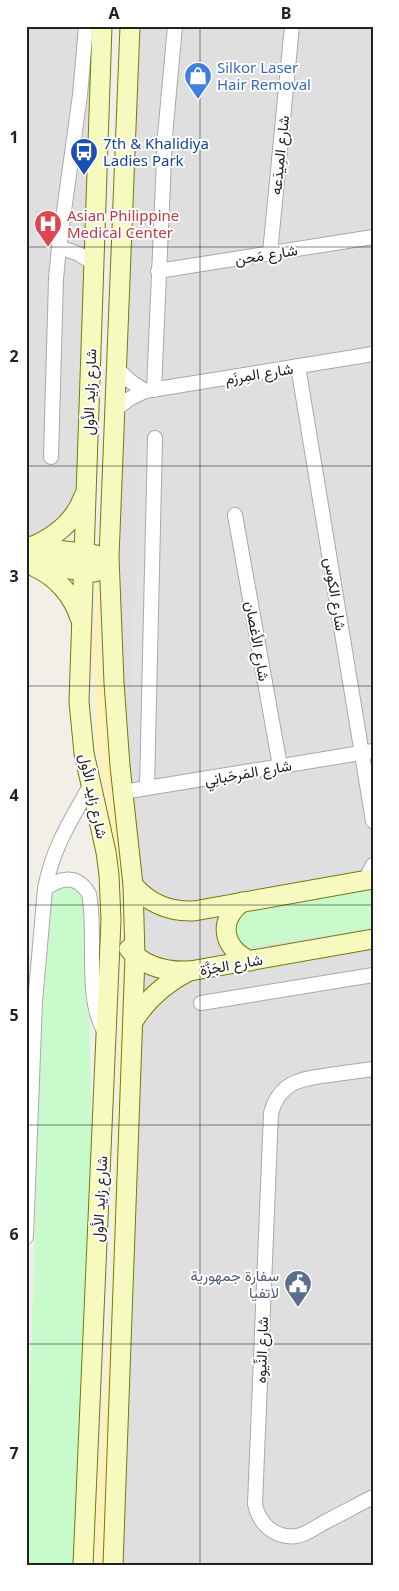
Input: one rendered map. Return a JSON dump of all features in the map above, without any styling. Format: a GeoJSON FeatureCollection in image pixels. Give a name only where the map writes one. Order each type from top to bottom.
{"type":"FeatureCollection","features":[{"type":"Feature","properties":{"kind":"main road","name":"شارع زايد الأول"},"geometry":{"type":"LineString","coordinates":[[83,1565],[111,920],[106,852],[84,753],[79,702],[102,26]]}},
{"type":"Feature","properties":{"kind":"main road","name":"شارع زايد الأول"},"geometry":{"type":"LineString","coordinates":[[113,1565],[135,956],[133,885],[114,682],[110,565],[130,26]]}},
{"type":"Feature","properties":{"kind":"main road"},"geometry":{"type":"LineString","coordinates":[[28,556],[66,524],[78,508],[86,490]]}},
{"type":"Feature","properties":{"kind":"main road"},"geometry":{"type":"LineString","coordinates":[[28,556],[110,565]]}},
{"type":"Feature","properties":{"kind":"main road"},"geometry":{"type":"LineString","coordinates":[[28,556],[63,587],[73,601],[82,625]]}},
{"type":"Feature","properties":{"kind":"main road"},"geometry":{"type":"LineString","coordinates":[[133,885],[154,903],[172,910],[194,911],[370,875]]}},
{"type":"Feature","properties":{"kind":"main road"},"geometry":{"type":"LineString","coordinates":[[242,902],[232,911],[229,917],[227,937],[233,949],[250,961]]}},
{"type":"Feature","properties":{"kind":"main road","name":"شارع الجَزَّة"},"geometry":{"type":"LineString","coordinates":[[111,920],[135,956],[147,964],[170,971],[190,971],[373,939]]}},
{"type":"Feature","properties":{"kind":"main road"},"geometry":{"type":"LineString","coordinates":[[134,1020],[155,993],[172,980],[190,971]]}},
{"type":"Feature","properties":{"kind":"street"},"geometry":{"type":"LineString","coordinates":[[51,457],[56,280],[80,95],[86,26]]}},
{"type":"Feature","properties":{"kind":"street"},"geometry":{"type":"LineString","coordinates":[[117,369],[130,381],[150,390],[165,136],[175,26]]}},
{"type":"Feature","properties":{"kind":"street","name":"شارع المِيدَعه"},"geometry":{"type":"LineString","coordinates":[[270,253],[292,26]]}},
{"type":"Feature","properties":{"kind":"street","name":"شارع مَحن"},"geometry":{"type":"LineString","coordinates":[[158,271],[373,237]]}},
{"type":"Feature","properties":{"kind":"street"},"geometry":{"type":"LineString","coordinates":[[59,247],[79,254],[94,263]]}},
{"type":"Feature","properties":{"kind":"street","name":"شارع المِرزَم"},"geometry":{"type":"LineString","coordinates":[[115,410],[129,399],[150,390],[373,354]]}},
{"type":"Feature","properties":{"kind":"street","name":"شارع الكوس"},"geometry":{"type":"LineString","coordinates":[[298,366],[367,752],[373,821]]}},
{"type":"Feature","properties":{"kind":"street"},"geometry":{"type":"LineString","coordinates":[[147,788],[156,438]]}},
{"type":"Feature","properties":{"kind":"street","name":"شارع الأغصان"},"geometry":{"type":"LineString","coordinates":[[235,515],[280,766]]}},
{"type":"Feature","properties":{"kind":"street","name":"شارع المَرحَبانِي"},"geometry":{"type":"LineString","coordinates":[[123,792],[367,752]]}},
{"type":"Feature","properties":{"kind":"street"},"geometry":{"type":"LineString","coordinates":[[26,1237],[35,1002],[45,888],[54,853],[90,786]]}},
{"type":"Feature","properties":{"kind":"street"},"geometry":{"type":"LineString","coordinates":[[45,888],[56,881],[68,879],[83,885],[89,894],[91,902],[94,1000],[99,1020],[106,1033]]}},
{"type":"Feature","properties":{"kind":"street"},"geometry":{"type":"LineString","coordinates":[[201,1003],[373,975]]}},
{"type":"Feature","properties":{"kind":"street","name":"شارع النِّيوه"},"geometry":{"type":"LineString","coordinates":[[373,1069],[299,1080],[281,1092],[271,1112],[255,1504],[259,1518],[268,1529],[281,1535],[295,1536],[373,1497]]}},
{"type":"Feature","properties":{"kind":"shaded area"},"geometry":{"type":"Polygon","coordinates":[[[26,26],[93,26],[88,130],[80,497],[62,524],[26,539],[26,26]]]}},
{"type":"Feature","properties":{"kind":"shaded area"},"geometry":{"type":"Polygon","coordinates":[[[136,26],[373,26],[373,1565],[120,1565],[125,752],[116,527],[136,26]]]}},
{"type":"Feature","properties":{"kind":"shaded area"},"geometry":{"type":"Polygon","coordinates":[[[138,441],[151,442],[144,690],[132,689],[138,441]]]}},
{"type":"Feature","properties":{"kind":"sand"},"geometry":{"type":"Polygon","coordinates":[[[97,586],[100,586],[100,650],[130,930],[109,1565],[96,1565],[93,1547],[109,1333],[123,932],[122,884],[95,743],[93,645],[97,586]]]}},
{"type":"Feature","properties":{"kind":"green space"},"geometry":{"type":"Polygon","coordinates":[[[72,885],[87,900],[93,1205],[74,1565],[26,1565],[26,1509],[41,1036],[52,898],[60,887],[72,885]]]}},
{"type":"Feature","properties":{"kind":"green space"},"geometry":{"type":"Polygon","coordinates":[[[373,890],[373,928],[248,948],[238,944],[230,925],[244,910],[373,890]]]}},
{"type":"Feature","properties":{"kind":"place","name":"Silkor Laser Hair Removal"},"geometry":{"type":"Point","coordinates":[198,100]}},
{"type":"Feature","properties":{"kind":"place","name":"7th & Khalidiya Ladies Park"},"geometry":{"type":"Point","coordinates":[84,176]}},
{"type":"Feature","properties":{"kind":"place","name":"Asian Philippine Medical Center"},"geometry":{"type":"Point","coordinates":[48,248]}},
{"type":"Feature","properties":{"kind":"place","name":"سفارة جمهورية لاتفيا"},"geometry":{"type":"Point","coordinates":[298,1308]}}]}
